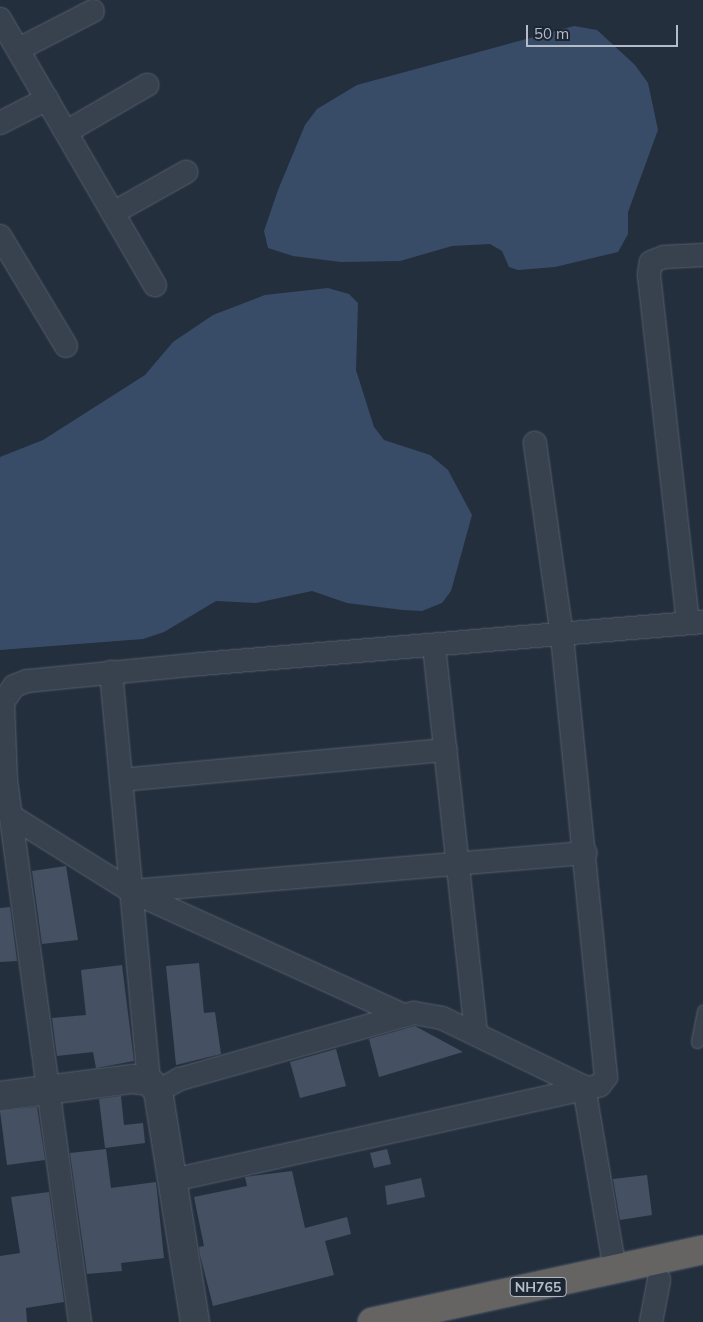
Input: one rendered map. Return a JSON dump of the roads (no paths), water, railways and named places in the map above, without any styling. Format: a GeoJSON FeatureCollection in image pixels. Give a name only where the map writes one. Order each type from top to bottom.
{"type":"FeatureCollection","features":[{"type":"Feature","properties":{"kind":"highway","name":"NH765"},"geometry":{"type":"LineString","coordinates":[[372,1322],[615,1271],[703,1250]]}},
{"type":"Feature","properties":{"kind":"highway","name":"NH765"},"geometry":{"type":"LineString","coordinates":[[457,1322],[703,1270]]}},
{"type":"Feature","properties":{"kind":"street"},"geometry":{"type":"LineString","coordinates":[[19,49],[93,11]]}},
{"type":"Feature","properties":{"kind":"street"},"geometry":{"type":"LineString","coordinates":[[0,19],[155,285]]}},
{"type":"Feature","properties":{"kind":"street"},"geometry":{"type":"LineString","coordinates":[[66,132],[146,84]]}},
{"type":"Feature","properties":{"kind":"street"},"geometry":{"type":"LineString","coordinates":[[0,123],[47,99]]}},
{"type":"Feature","properties":{"kind":"street"},"geometry":{"type":"LineString","coordinates":[[113,213],[186,172]]}},
{"type":"Feature","properties":{"kind":"street"},"geometry":{"type":"LineString","coordinates":[[0,236],[66,346]]}},
{"type":"Feature","properties":{"kind":"street"},"geometry":{"type":"LineString","coordinates":[[80,1322],[11,816],[3,702],[14,686],[27,681],[111,672],[562,636],[695,623],[649,274],[651,262],[664,257],[703,255]]}},
{"type":"Feature","properties":{"kind":"street"},"geometry":{"type":"LineString","coordinates":[[173,1180],[584,1087],[600,1085],[608,1065],[562,636],[535,443]]}},
{"type":"Feature","properties":{"kind":"street"},"geometry":{"type":"LineString","coordinates":[[434,646],[476,1034]]}},
{"type":"Feature","properties":{"kind":"street"},"geometry":{"type":"LineString","coordinates":[[111,672],[131,891],[154,1086],[173,1180],[195,1322]]}},
{"type":"Feature","properties":{"kind":"street"},"geometry":{"type":"LineString","coordinates":[[121,780],[446,750]]}},
{"type":"Feature","properties":{"kind":"street"},"geometry":{"type":"LineString","coordinates":[[11,816],[131,891],[405,1016]]}},
{"type":"Feature","properties":{"kind":"street"},"geometry":{"type":"LineString","coordinates":[[131,891],[585,853]]}},
{"type":"Feature","properties":{"kind":"street"},"geometry":{"type":"LineString","coordinates":[[0,1096],[133,1079],[154,1086],[405,1016],[426,1012],[476,1034],[584,1087]]}},
{"type":"Feature","properties":{"kind":"street"},"geometry":{"type":"LineString","coordinates":[[584,1087],[615,1271]]}},
{"type":"Feature","properties":{"kind":"street"},"geometry":{"type":"LineString","coordinates":[[651,1322],[659,1280]]}},
{"type":"Feature","properties":{"kind":"lane"},"geometry":{"type":"LineString","coordinates":[[697,1042],[703,1011]]}},
{"type":"Feature","properties":{"kind":"water"},"geometry":{"type":"Polygon","coordinates":[[[574,26],[597,30],[635,65],[648,83],[658,130],[628,212],[628,234],[618,252],[555,267],[518,270],[509,267],[502,251],[490,244],[452,246],[400,261],[341,262],[293,256],[268,248],[264,231],[278,190],[305,125],[317,109],[357,85],[574,26]]]}},
{"type":"Feature","properties":{"kind":"water"},"geometry":{"type":"Polygon","coordinates":[[[328,288],[349,294],[358,303],[356,370],[374,427],[384,440],[430,455],[448,470],[472,515],[451,591],[442,603],[422,611],[403,610],[347,603],[312,591],[256,603],[216,601],[164,632],[143,639],[0,650],[0,457],[43,440],[145,375],[173,342],[213,315],[265,295],[328,288]]]}}]}
